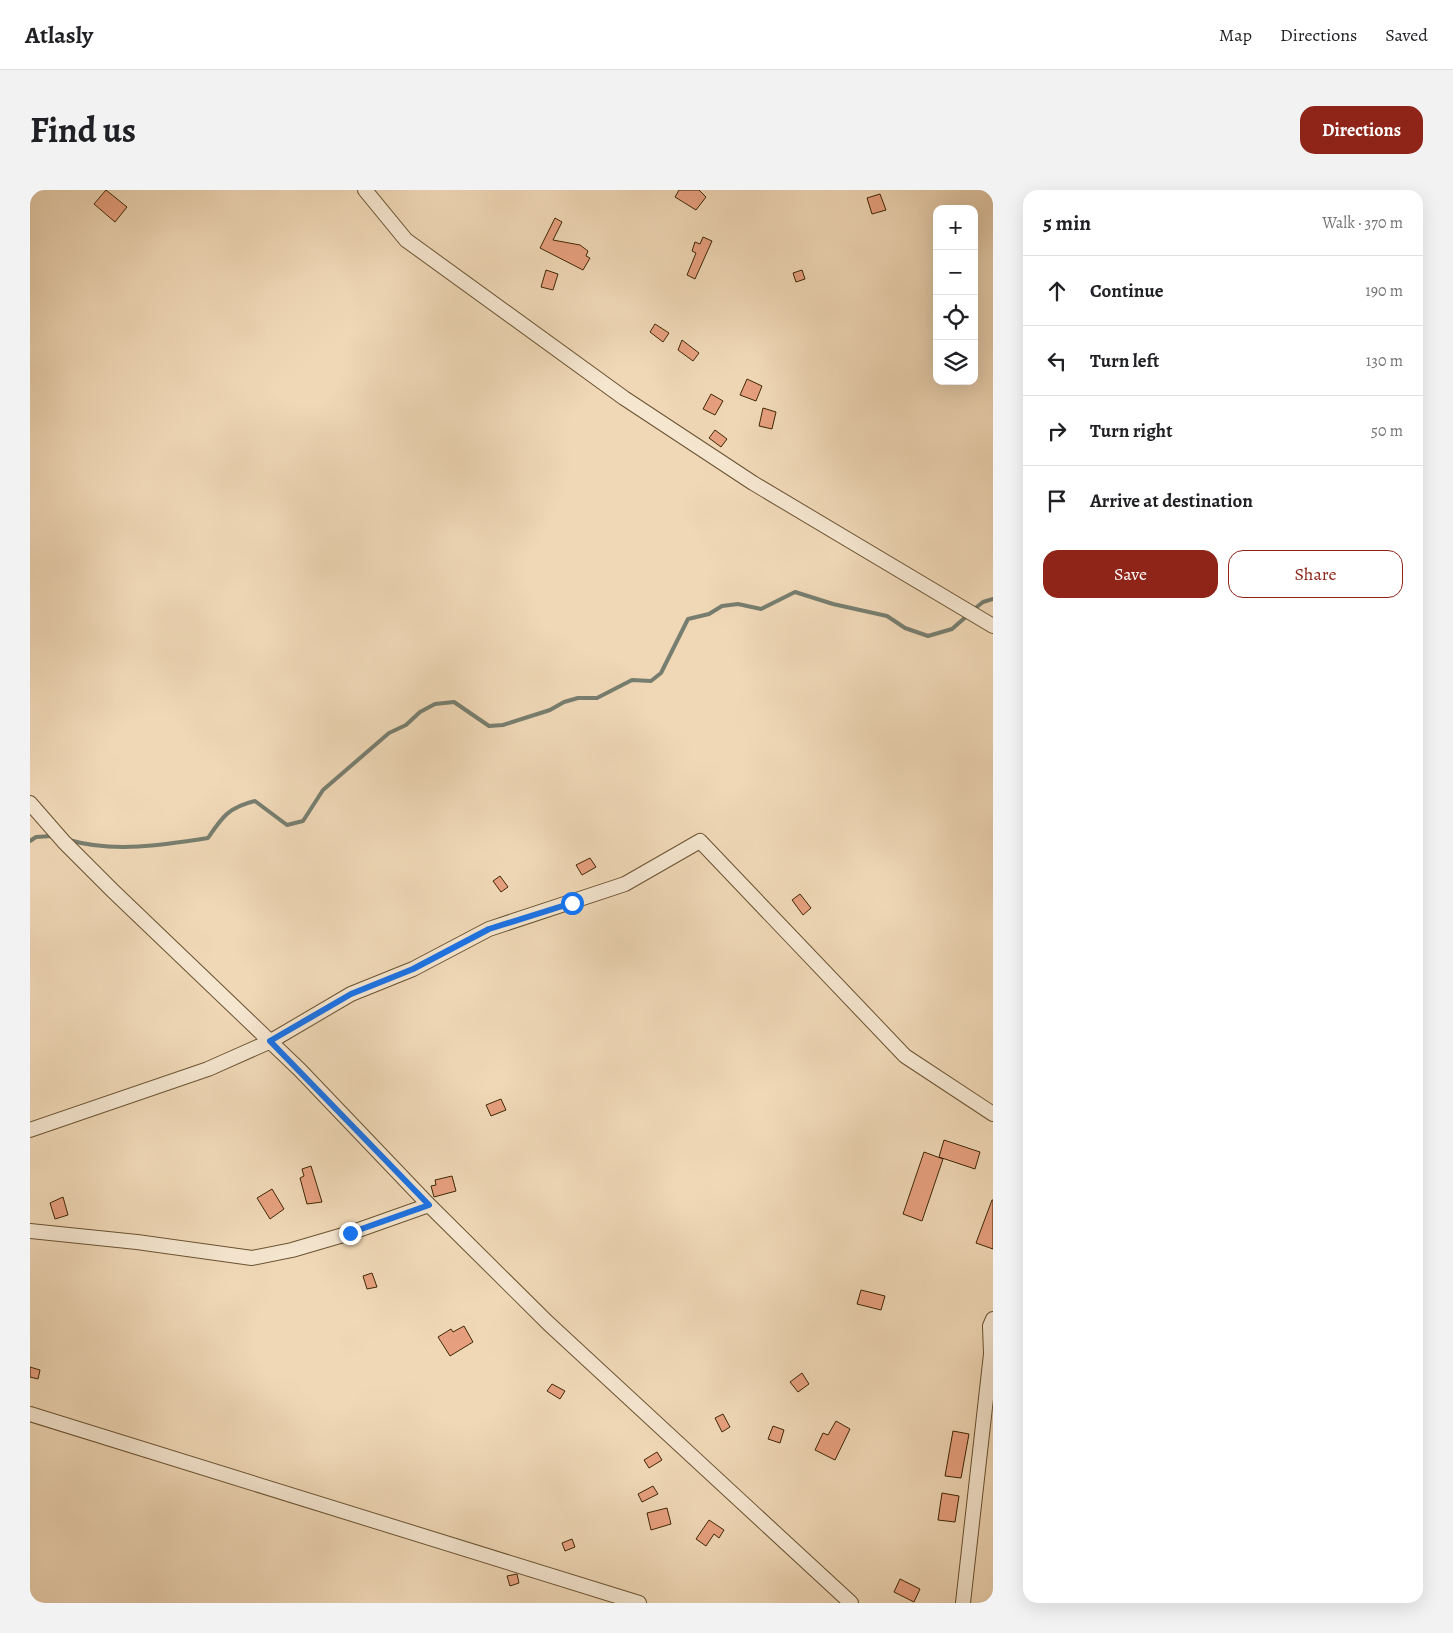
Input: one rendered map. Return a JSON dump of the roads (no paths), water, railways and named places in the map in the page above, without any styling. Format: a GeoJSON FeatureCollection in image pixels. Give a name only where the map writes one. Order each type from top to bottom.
{"type":"FeatureCollection","features":[{"type":"Feature","properties":{"kind":"street"},"geometry":{"type":"LineString","coordinates":[[365,190],[406,240],[624,398],[753,483],[993,626]]}},
{"type":"Feature","properties":{"kind":"street"},"geometry":{"type":"LineString","coordinates":[[30,804],[61,838],[270,1041],[429,1205],[548,1323],[851,1603]]}},
{"type":"Feature","properties":{"kind":"street"},"geometry":{"type":"LineString","coordinates":[[30,1130],[208,1068],[270,1041],[351,994],[413,969],[489,929],[625,884],[700,841],[905,1056],[993,1114]]}},
{"type":"Feature","properties":{"kind":"street"},"geometry":{"type":"LineString","coordinates":[[30,1232],[137,1242],[252,1258],[292,1250],[350,1233],[429,1205]]}},
{"type":"Feature","properties":{"kind":"street"},"geometry":{"type":"LineString","coordinates":[[963,1603],[991,1354],[990,1326],[993,1319]]}},
{"type":"Feature","properties":{"kind":"street"},"geometry":{"type":"LineString","coordinates":[[30,1414],[639,1603]]}},
{"type":"Feature","properties":{"kind":"waterway"},"geometry":{"type":"LineString","coordinates":[[69,840],[86,844],[121,847],[156,845],[208,838],[218,824],[232,810],[255,801],[287,825],[303,821],[323,790],[389,733],[406,725],[420,712],[435,704],[454,702],[489,726],[503,725],[550,710],[564,702],[578,698],[597,698],[632,680],[651,681],[661,673],[688,619],[709,614],[722,606],[738,604],[761,609],[795,592],[833,604],[887,616],[905,628],[928,636],[952,629],[968,615]]}},
{"type":"Feature","properties":{"kind":"waterway"},"geometry":{"type":"LineString","coordinates":[[973,610],[983,602],[993,599]]}},
{"type":"Feature","properties":{"kind":"waterway"},"geometry":{"type":"LineString","coordinates":[[30,841],[36,837],[52,836]]}}]}
